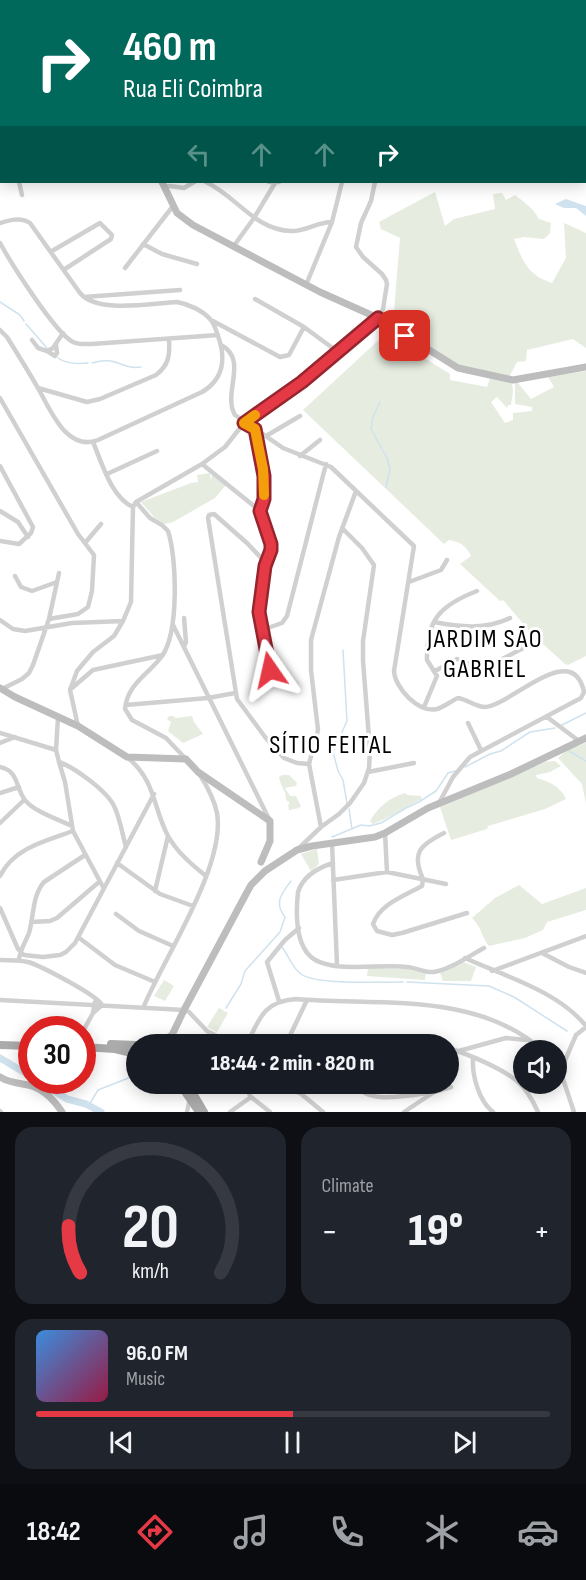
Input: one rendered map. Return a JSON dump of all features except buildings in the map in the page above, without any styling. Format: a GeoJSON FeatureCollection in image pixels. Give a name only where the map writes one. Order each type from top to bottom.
{"type":"FeatureCollection","features":[{"type":"Feature","properties":{"kind":"main road"},"geometry":{"type":"LineString","coordinates":[[0,1043],[18,1044]]}},
{"type":"Feature","properties":{"kind":"main road"},"geometry":{"type":"LineString","coordinates":[[96,1045],[126,1044]]}},
{"type":"Feature","properties":{"kind":"main road"},"geometry":{"type":"LineString","coordinates":[[96,1047],[126,1052]]}},
{"type":"Feature","properties":{"kind":"main road"},"geometry":{"type":"LineString","coordinates":[[192,1096],[199,1112]]}},
{"type":"Feature","properties":{"kind":"main road"},"geometry":{"type":"LineString","coordinates":[[192,1096],[204,1112]]}},
{"type":"Feature","properties":{"kind":"street"},"geometry":{"type":"LineString","coordinates":[[19,183],[22,195]]}},
{"type":"Feature","properties":{"kind":"street"},"geometry":{"type":"LineString","coordinates":[[163,184],[184,188],[192,183]]}},
{"type":"Feature","properties":{"kind":"street"},"geometry":{"type":"LineString","coordinates":[[208,183],[267,225],[290,231],[319,222],[332,222]]}},
{"type":"Feature","properties":{"kind":"street"},"geometry":{"type":"LineString","coordinates":[[233,247],[254,218],[273,183]]}},
{"type":"Feature","properties":{"kind":"street"},"geometry":{"type":"LineString","coordinates":[[306,285],[332,222],[342,183]]}},
{"type":"Feature","properties":{"kind":"street"},"geometry":{"type":"LineString","coordinates":[[134,505],[228,445],[244,423],[302,382],[378,318],[383,309],[387,284],[382,274],[363,257],[356,247],[361,223],[371,201],[375,183]]}},
{"type":"Feature","properties":{"kind":"street"},"geometry":{"type":"LineString","coordinates":[[163,184],[177,213],[193,225],[306,285],[378,318],[446,363],[487,376],[520,380],[546,373],[586,367]]}},
{"type":"Feature","properties":{"kind":"street"},"geometry":{"type":"LineString","coordinates":[[124,268],[172,206]]}},
{"type":"Feature","properties":{"kind":"street"},"geometry":{"type":"LineString","coordinates":[[0,223],[16,219],[26,220],[34,226],[84,297],[100,304],[183,303],[280,357],[289,354],[304,327]]}},
{"type":"Feature","properties":{"kind":"street"},"geometry":{"type":"LineString","coordinates":[[52,251],[100,223],[112,235],[111,239],[65,269]]}},
{"type":"Feature","properties":{"kind":"street"},"geometry":{"type":"LineString","coordinates":[[0,243],[42,306],[73,342],[83,344],[218,335]]}},
{"type":"Feature","properties":{"kind":"street"},"geometry":{"type":"LineString","coordinates":[[143,244],[162,254],[197,264]]}},
{"type":"Feature","properties":{"kind":"street"},"geometry":{"type":"LineString","coordinates":[[84,297],[180,290]]}},
{"type":"Feature","properties":{"kind":"street"},"geometry":{"type":"LineString","coordinates":[[255,299],[304,327],[338,352]]}},
{"type":"Feature","properties":{"kind":"street"},"geometry":{"type":"LineString","coordinates":[[0,330],[7,337],[61,428],[80,441],[93,442],[207,389],[220,375],[223,362],[221,345],[211,320]]}},
{"type":"Feature","properties":{"kind":"street"},"geometry":{"type":"LineString","coordinates":[[32,340],[38,348],[47,351],[56,345],[63,333]]}},
{"type":"Feature","properties":{"kind":"street"},"geometry":{"type":"LineString","coordinates":[[38,388],[87,402],[100,399],[156,375],[162,370],[169,360],[169,339]]}},
{"type":"Feature","properties":{"kind":"street"},"geometry":{"type":"LineString","coordinates":[[221,345],[231,352],[234,358],[232,407],[235,415],[283,448],[326,464],[338,472],[414,546],[394,675],[402,690],[424,707],[437,709],[458,698],[486,707],[562,670],[571,672],[582,685],[584,692],[581,698],[470,757],[453,777],[439,803]]}},
{"type":"Feature","properties":{"kind":"street"},"geometry":{"type":"LineString","coordinates":[[0,398],[95,560],[88,607],[78,614],[50,619]]}},
{"type":"Feature","properties":{"kind":"street"},"geometry":{"type":"LineString","coordinates":[[266,436],[300,416]]}},
{"type":"Feature","properties":{"kind":"street"},"geometry":{"type":"LineString","coordinates":[[255,429],[264,476],[264,499],[260,511]]}},
{"type":"Feature","properties":{"kind":"street"},"geometry":{"type":"LineString","coordinates":[[300,456],[320,440]]}},
{"type":"Feature","properties":{"kind":"street"},"geometry":{"type":"LineString","coordinates":[[93,442],[107,474],[124,502],[134,505],[166,528],[169,536],[176,594],[173,624],[163,655],[134,686],[126,705],[127,714],[132,720],[166,738],[198,772],[270,821]]}},
{"type":"Feature","properties":{"kind":"street"},"geometry":{"type":"LineString","coordinates":[[107,474],[157,451]]}},
{"type":"Feature","properties":{"kind":"street"},"geometry":{"type":"LineString","coordinates":[[201,464],[260,511],[271,550],[266,563],[259,612],[267,664],[274,676]]}},
{"type":"Feature","properties":{"kind":"street"},"geometry":{"type":"LineString","coordinates":[[262,630],[282,623],[287,616],[326,464]]}},
{"type":"Feature","properties":{"kind":"street"},"geometry":{"type":"LineString","coordinates":[[0,466],[32,523],[33,530],[19,544],[0,541]]}},
{"type":"Feature","properties":{"kind":"street"},"geometry":{"type":"LineString","coordinates":[[321,827],[309,764],[318,730],[311,670],[311,640],[342,528],[356,491]]}},
{"type":"Feature","properties":{"kind":"street"},"geometry":{"type":"LineString","coordinates":[[78,726],[70,690],[73,681],[82,662],[114,636],[123,621],[132,597],[134,505]]}},
{"type":"Feature","properties":{"kind":"street"},"geometry":{"type":"LineString","coordinates":[[0,512],[18,522],[28,537]]}},
{"type":"Feature","properties":{"kind":"street"},"geometry":{"type":"LineString","coordinates":[[266,563],[214,514],[209,515],[235,693],[243,708],[278,753],[292,762],[309,764]]}},
{"type":"Feature","properties":{"kind":"street"},"geometry":{"type":"LineString","coordinates":[[85,543],[101,524]]}},
{"type":"Feature","properties":{"kind":"street"},"geometry":{"type":"LineString","coordinates":[[297,850],[350,803],[358,793],[368,772],[370,751],[363,641],[374,565],[362,548],[342,528]]}},
{"type":"Feature","properties":{"kind":"street"},"geometry":{"type":"LineString","coordinates":[[409,582],[441,570],[447,560]]}},
{"type":"Feature","properties":{"kind":"street"},"geometry":{"type":"LineString","coordinates":[[1,688],[22,679],[29,673],[50,619],[59,573]]}},
{"type":"Feature","properties":{"kind":"street"},"geometry":{"type":"LineString","coordinates":[[15,576],[21,587],[32,591],[57,582]]}},
{"type":"Feature","properties":{"kind":"street"},"geometry":{"type":"LineString","coordinates":[[436,673],[426,660],[434,622],[444,607],[477,591]]}},
{"type":"Feature","properties":{"kind":"street"},"geometry":{"type":"LineString","coordinates":[[184,618],[186,642],[184,647]]}},
{"type":"Feature","properties":{"kind":"street"},"geometry":{"type":"LineString","coordinates":[[434,622],[481,626],[510,618]]}},
{"type":"Feature","properties":{"kind":"street"},"geometry":{"type":"LineString","coordinates":[[0,620],[19,631],[72,623],[123,621]]}},
{"type":"Feature","properties":{"kind":"street"},"geometry":{"type":"LineString","coordinates":[[172,1034],[264,863],[270,841],[270,821],[173,624]]}},
{"type":"Feature","properties":{"kind":"street"},"geometry":{"type":"LineString","coordinates":[[424,707],[436,673],[457,659],[480,668],[488,667],[535,642]]}},
{"type":"Feature","properties":{"kind":"street"},"geometry":{"type":"LineString","coordinates":[[70,690],[93,670],[163,655]]}},
{"type":"Feature","properties":{"kind":"street"},"geometry":{"type":"LineString","coordinates":[[1,688],[15,697],[78,726],[127,757],[139,768],[154,794],[168,836],[189,863],[206,876]]}},
{"type":"Feature","properties":{"kind":"street"},"geometry":{"type":"LineString","coordinates":[[126,705],[208,698],[235,693]]}},
{"type":"Feature","properties":{"kind":"street"},"geometry":{"type":"LineString","coordinates":[[58,717],[56,750],[65,782],[72,828],[101,885]]}},
{"type":"Feature","properties":{"kind":"street"},"geometry":{"type":"LineString","coordinates":[[547,717],[582,740]]}},
{"type":"Feature","properties":{"kind":"street"},"geometry":{"type":"LineString","coordinates":[[468,723],[481,750]]}},
{"type":"Feature","properties":{"kind":"street"},"geometry":{"type":"LineString","coordinates":[[0,733],[56,750]]}},
{"type":"Feature","properties":{"kind":"street"},"geometry":{"type":"LineString","coordinates":[[0,743],[15,737]]}},
{"type":"Feature","properties":{"kind":"street"},"geometry":{"type":"LineString","coordinates":[[264,863],[297,850],[375,837],[439,803],[511,774],[582,740]]}},
{"type":"Feature","properties":{"kind":"street"},"geometry":{"type":"LineString","coordinates":[[127,757],[186,759]]}},
{"type":"Feature","properties":{"kind":"street"},"geometry":{"type":"LineString","coordinates":[[59,762],[69,765],[111,801],[116,810],[126,847]]}},
{"type":"Feature","properties":{"kind":"street"},"geometry":{"type":"LineString","coordinates":[[368,772],[414,763]]}},
{"type":"Feature","properties":{"kind":"street"},"geometry":{"type":"LineString","coordinates":[[0,767],[12,773],[24,800],[72,828]]}},
{"type":"Feature","properties":{"kind":"street"},"geometry":{"type":"LineString","coordinates":[[144,1006],[193,906],[206,876],[217,841],[214,802],[198,772]]}},
{"type":"Feature","properties":{"kind":"street"},"geometry":{"type":"LineString","coordinates":[[0,793],[19,787]]}},
{"type":"Feature","properties":{"kind":"street"},"geometry":{"type":"LineString","coordinates":[[0,908],[20,952],[28,957],[60,955],[66,952],[78,938],[101,885],[117,863],[154,794]]}},
{"type":"Feature","properties":{"kind":"street"},"geometry":{"type":"LineString","coordinates":[[0,823],[24,800]]}},
{"type":"Feature","properties":{"kind":"street"},"geometry":{"type":"LineString","coordinates":[[0,876],[4,867],[17,854],[72,828]]}},
{"type":"Feature","properties":{"kind":"street"},"geometry":{"type":"LineString","coordinates":[[385,833],[387,872]]}},
{"type":"Feature","properties":{"kind":"street"},"geometry":{"type":"LineString","coordinates":[[444,833],[429,841],[418,854],[417,865],[423,879],[422,886],[383,908],[376,915],[373,924],[377,931],[392,935],[467,913]]}},
{"type":"Feature","properties":{"kind":"street"},"geometry":{"type":"LineString","coordinates":[[155,891],[168,836]]}},
{"type":"Feature","properties":{"kind":"street"},"geometry":{"type":"LineString","coordinates":[[332,843],[337,965]]}},
{"type":"Feature","properties":{"kind":"street"},"geometry":{"type":"LineString","coordinates":[[18,960],[32,922],[39,888],[44,882],[85,855]]}},
{"type":"Feature","properties":{"kind":"street"},"geometry":{"type":"LineString","coordinates":[[117,863],[155,891],[193,906]]}},
{"type":"Feature","properties":{"kind":"street"},"geometry":{"type":"LineString","coordinates":[[333,863],[310,874],[300,885],[297,899],[301,941],[310,956],[317,960],[337,965],[406,967],[432,972],[484,948]]}},
{"type":"Feature","properties":{"kind":"street"},"geometry":{"type":"LineString","coordinates":[[333,880],[387,872],[446,884]]}},
{"type":"Feature","properties":{"kind":"street"},"geometry":{"type":"LineString","coordinates":[[32,922],[50,921],[57,918],[101,885]]}},
{"type":"Feature","properties":{"kind":"street"},"geometry":{"type":"LineString","coordinates":[[116,914],[139,931],[173,946]]}},
{"type":"Feature","properties":{"kind":"street"},"geometry":{"type":"LineString","coordinates":[[279,1001],[267,962],[285,940],[299,928]]}},
{"type":"Feature","properties":{"kind":"street"},"geometry":{"type":"LineString","coordinates":[[492,970],[586,936]]}},
{"type":"Feature","properties":{"kind":"street"},"geometry":{"type":"LineString","coordinates":[[78,938],[115,965],[154,982]]}},
{"type":"Feature","properties":{"kind":"street"},"geometry":{"type":"LineString","coordinates":[[542,952],[569,967],[586,973]]}},
{"type":"Feature","properties":{"kind":"street"},"geometry":{"type":"LineString","coordinates":[[465,958],[552,997],[570,1010],[586,1027],[576,1035],[567,1052]]}},
{"type":"Feature","properties":{"kind":"street"},"geometry":{"type":"LineString","coordinates":[[0,960],[18,960],[33,964],[101,1001],[102,1005]]}},
{"type":"Feature","properties":{"kind":"street"},"geometry":{"type":"LineString","coordinates":[[90,995],[95,1005],[91,1016]]}},
{"type":"Feature","properties":{"kind":"street"},"geometry":{"type":"LineString","coordinates":[[0,1000],[144,1006],[184,1010],[213,1034]]}},
{"type":"Feature","properties":{"kind":"street"},"geometry":{"type":"LineString","coordinates":[[291,1034],[307,1000]]}},
{"type":"Feature","properties":{"kind":"street"},"geometry":{"type":"LineString","coordinates":[[252,1034],[266,1009],[279,1001],[307,1000],[401,1004],[454,1010],[495,1021],[530,1040]]}},
{"type":"Feature","properties":{"kind":"street"},"geometry":{"type":"LineString","coordinates":[[93,1013],[102,1005]]}},
{"type":"Feature","properties":{"kind":"street"},"geometry":{"type":"LineString","coordinates":[[459,1052],[506,1038],[530,1040]]}},
{"type":"Feature","properties":{"kind":"street"},"geometry":{"type":"LineString","coordinates":[[459,1052],[518,1081],[538,1112]]}},
{"type":"Feature","properties":{"kind":"street"},"geometry":{"type":"LineString","coordinates":[[473,1059],[482,1100],[492,1112]]}},
{"type":"Feature","properties":{"kind":"street"},"geometry":{"type":"LineString","coordinates":[[0,1077],[9,1082],[39,1089],[64,1112]]}},
{"type":"Feature","properties":{"kind":"street"},"geometry":{"type":"LineString","coordinates":[[187,1112],[192,1096],[195,1094]]}},
{"type":"Feature","properties":{"kind":"street"},"geometry":{"type":"LineString","coordinates":[[249,1094],[270,1112]]}},
{"type":"Feature","properties":{"kind":"street"},"geometry":{"type":"LineString","coordinates":[[300,1094],[323,1112]]}},
{"type":"Feature","properties":{"kind":"street"},"geometry":{"type":"LineString","coordinates":[[370,1094],[393,1098],[420,1094]]}},
{"type":"Feature","properties":{"kind":"street"},"geometry":{"type":"LineString","coordinates":[[405,1112],[431,1094]]}},
{"type":"Feature","properties":{"kind":"street"},"geometry":{"type":"LineString","coordinates":[[567,1094],[574,1112]]}},
{"type":"Feature","properties":{"kind":"street"},"geometry":{"type":"LineString","coordinates":[[230,1112],[251,1097]]}},
{"type":"Feature","properties":{"kind":"shaded area"},"geometry":{"type":"Polygon","coordinates":[[[435,192],[445,226],[454,219],[495,209],[493,194],[502,193],[506,200],[515,195],[522,200],[539,219],[551,223],[550,233],[544,239],[524,237],[514,239],[527,267],[537,276],[552,283],[566,258],[564,223],[586,233],[586,348],[573,339],[527,350],[526,361],[517,362],[509,377],[459,366],[407,332],[408,321],[394,312],[400,238],[381,229],[379,222],[435,192]]]}},
{"type":"Feature","properties":{"kind":"shaded area"},"geometry":{"type":"Polygon","coordinates":[[[382,337],[410,355],[415,352],[450,374],[450,380],[487,387],[490,378],[512,382],[511,405],[507,408],[497,397],[491,402],[505,423],[513,420],[513,413],[532,411],[532,407],[515,404],[515,383],[518,383],[531,399],[554,387],[548,377],[586,371],[586,656],[568,665],[565,664],[532,634],[503,600],[500,601],[460,564],[471,556],[465,547],[449,540],[444,544],[303,410],[382,337]]]}},
{"type":"Feature","properties":{"kind":"shaded area"},"geometry":{"type":"Polygon","coordinates":[[[210,473],[211,481],[212,474],[226,485],[215,498],[173,522],[165,524],[154,517],[141,502],[198,482],[197,475],[210,473]]]}},
{"type":"Feature","properties":{"kind":"shaded area"},"geometry":{"type":"Polygon","coordinates":[[[169,716],[176,718],[192,716],[203,734],[183,743],[168,731],[171,722],[167,719],[169,716]]]}},
{"type":"Feature","properties":{"kind":"shaded area"},"geometry":{"type":"Polygon","coordinates":[[[586,743],[586,804],[582,784],[558,758],[567,750],[586,743]]]}},
{"type":"Feature","properties":{"kind":"shaded area"},"geometry":{"type":"Polygon","coordinates":[[[555,761],[561,766],[550,772],[536,775],[537,778],[558,788],[566,799],[545,809],[451,840],[440,807],[545,762],[555,761]]]}},
{"type":"Feature","properties":{"kind":"shaded area"},"geometry":{"type":"Polygon","coordinates":[[[289,775],[297,783],[296,786],[285,788],[290,796],[296,796],[301,806],[299,808],[289,810],[290,803],[286,800],[279,777],[289,775]]]}},
{"type":"Feature","properties":{"kind":"shaded area"},"geometry":{"type":"Polygon","coordinates":[[[405,793],[421,796],[422,799],[379,822],[373,824],[370,821],[384,804],[405,793]]]}},
{"type":"Feature","properties":{"kind":"shaded area"},"geometry":{"type":"Polygon","coordinates":[[[317,849],[319,864],[311,871],[301,854],[317,849]]]}},
{"type":"Feature","properties":{"kind":"shaded area"},"geometry":{"type":"Polygon","coordinates":[[[519,885],[542,904],[586,888],[586,910],[547,922],[543,930],[525,938],[489,946],[472,918],[495,898],[519,885]]]}},
{"type":"Feature","properties":{"kind":"shaded area"},"geometry":{"type":"Polygon","coordinates":[[[463,962],[476,967],[471,981],[443,981],[440,973],[463,962]]]}},
{"type":"Feature","properties":{"kind":"shaded area"},"geometry":{"type":"Polygon","coordinates":[[[368,968],[406,969],[426,973],[425,980],[367,976],[368,968]]]}},
{"type":"Feature","properties":{"kind":"shaded area"},"geometry":{"type":"Polygon","coordinates":[[[164,980],[174,986],[165,1001],[154,996],[164,980]]]}},
{"type":"Feature","properties":{"kind":"shaded area"},"geometry":{"type":"Polygon","coordinates":[[[219,1008],[228,1013],[217,1032],[207,1027],[219,1008]]]}},
{"type":"Feature","properties":{"kind":"water"},"geometry":{"type":"Polygon","coordinates":[[[566,199],[586,206],[586,216],[576,208],[564,208],[555,204],[566,199]]]}},
{"type":"Feature","properties":{"kind":"waterway"},"geometry":{"type":"LineString","coordinates":[[0,302],[20,315],[24,321]]}},
{"type":"Feature","properties":{"kind":"waterway"},"geometry":{"type":"LineString","coordinates":[[26,324],[47,348]]}},
{"type":"Feature","properties":{"kind":"waterway"},"geometry":{"type":"LineString","coordinates":[[58,358],[68,362],[88,363]]}},
{"type":"Feature","properties":{"kind":"waterway"},"geometry":{"type":"LineString","coordinates":[[92,363],[108,361],[128,367],[141,367]]}},
{"type":"Feature","properties":{"kind":"waterway"},"geometry":{"type":"LineString","coordinates":[[380,402],[373,417],[371,429],[387,458],[390,469],[386,487]]}},
{"type":"Feature","properties":{"kind":"waterway"},"geometry":{"type":"LineString","coordinates":[[343,650],[347,721],[333,752],[343,780],[347,803]]}},
{"type":"Feature","properties":{"kind":"waterway"},"geometry":{"type":"LineString","coordinates":[[562,725],[586,713]]}},
{"type":"Feature","properties":{"kind":"waterway"},"geometry":{"type":"LineString","coordinates":[[465,767],[501,751],[530,732],[555,728]]}},
{"type":"Feature","properties":{"kind":"waterway"},"geometry":{"type":"LineString","coordinates":[[569,751],[586,761]]}},
{"type":"Feature","properties":{"kind":"waterway"},"geometry":{"type":"LineString","coordinates":[[332,837],[361,825],[381,823],[436,791],[448,773],[455,771]]}},
{"type":"Feature","properties":{"kind":"waterway"},"geometry":{"type":"LineString","coordinates":[[349,809],[352,829]]}},
{"type":"Feature","properties":{"kind":"waterway"},"geometry":{"type":"LineString","coordinates":[[226,1008],[241,984],[245,971],[280,932],[285,917],[279,903],[284,890],[291,881]]}},
{"type":"Feature","properties":{"kind":"waterway"},"geometry":{"type":"LineString","coordinates":[[282,947],[295,969],[308,978],[349,982],[403,982]]}},
{"type":"Feature","properties":{"kind":"waterway"},"geometry":{"type":"LineString","coordinates":[[407,982],[489,986],[514,997],[567,1031]]}},
{"type":"Feature","properties":{"kind":"waterway"},"geometry":{"type":"LineString","coordinates":[[0,1058],[18,1069]]}},
{"type":"Feature","properties":{"kind":"waterway"},"geometry":{"type":"LineString","coordinates":[[89,1105],[98,1090],[126,1079]]}},
{"type":"Feature","properties":{"kind":"waterway"},"geometry":{"type":"LineString","coordinates":[[59,1094],[101,1112]]}},
{"type":"Feature","properties":{"kind":"slow traffic"},"geometry":{"type":"LineString","coordinates":[[255,415],[244,423],[255,429],[264,476],[264,495]]}},
{"type":"Feature","properties":{"kind":"district","name":"JARDIM SÃO GABRIEL"},"geometry":{"type":"Point","coordinates":[485,653]}},
{"type":"Feature","properties":{"kind":"district","name":"SÍTIO FEITAL"},"geometry":{"type":"Point","coordinates":[331,744]}},
{"type":"Feature","properties":{"kind":"route"},"geometry":{"type":"LineString","coordinates":[[270,670],[267,664],[259,612],[265,566],[271,550],[269,536],[260,511],[264,499],[264,476],[255,429],[244,423],[302,382],[378,318],[405,336]]}}]}
